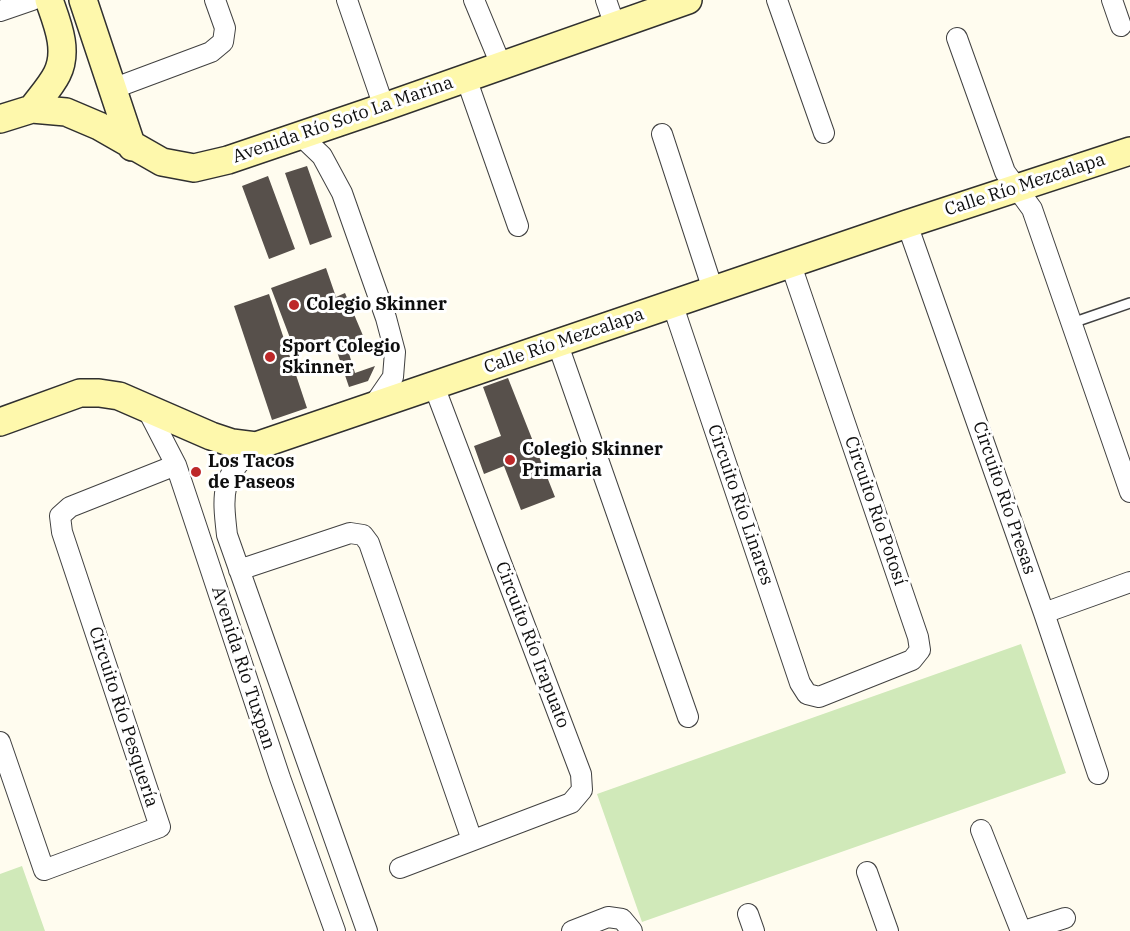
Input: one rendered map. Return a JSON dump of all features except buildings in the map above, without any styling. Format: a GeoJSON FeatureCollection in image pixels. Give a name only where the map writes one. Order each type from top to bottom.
{"type":"FeatureCollection","features":[{"type":"Feature","properties":{"kind":"street"},"geometry":{"type":"LineString","coordinates":[[0,11],[32,0]]}},
{"type":"Feature","properties":{"kind":"street"},"geometry":{"type":"LineString","coordinates":[[32,109],[58,73],[63,53],[60,30],[49,0]]}},
{"type":"Feature","properties":{"kind":"street"},"geometry":{"type":"LineString","coordinates":[[83,0],[132,147]]}},
{"type":"Feature","properties":{"kind":"street"},"geometry":{"type":"LineString","coordinates":[[112,88],[211,52],[223,42],[225,28],[215,0]]}},
{"type":"Feature","properties":{"kind":"street"},"geometry":{"type":"LineString","coordinates":[[347,0],[384,107]]}},
{"type":"Feature","properties":{"kind":"street"},"geometry":{"type":"LineString","coordinates":[[474,0],[501,64]]}},
{"type":"Feature","properties":{"kind":"street"},"geometry":{"type":"LineString","coordinates":[[606,0],[615,26]]}},
{"type":"Feature","properties":{"kind":"street","name":"Avenida Río Soto La Marina"},"geometry":{"type":"LineString","coordinates":[[0,119],[32,109],[66,112],[99,126],[132,147],[162,162],[194,168],[228,160],[384,107],[688,0]]}},
{"type":"Feature","properties":{"kind":"street"},"geometry":{"type":"LineString","coordinates":[[777,0],[824,133]]}},
{"type":"Feature","properties":{"kind":"street"},"geometry":{"type":"LineString","coordinates":[[1112,0],[1121,26]]}},
{"type":"Feature","properties":{"kind":"street"},"geometry":{"type":"LineString","coordinates":[[957,38],[1005,172],[1032,208],[1130,492]]}},
{"type":"Feature","properties":{"kind":"street"},"geometry":{"type":"LineString","coordinates":[[466,78],[518,226]]}},
{"type":"Feature","properties":{"kind":"street"},"geometry":{"type":"LineString","coordinates":[[299,134],[322,156],[342,193],[386,318],[395,352],[393,377],[373,406]]}},
{"type":"Feature","properties":{"kind":"street"},"geometry":{"type":"LineString","coordinates":[[662,134],[713,290]]}},
{"type":"Feature","properties":{"kind":"street","name":"Calle Río Mezcalapa"},"geometry":{"type":"LineString","coordinates":[[2,420],[80,393],[119,396],[211,436],[256,446],[672,303],[1130,151]]}},
{"type":"Feature","properties":{"kind":"street","name":"Circuito Río Presas"},"geometry":{"type":"LineString","coordinates":[[907,224],[1044,613],[1098,774]]}},
{"type":"Feature","properties":{"kind":"street","name":"Circuito Río Potosí"},"geometry":{"type":"LineString","coordinates":[[791,265],[918,637],[920,650],[912,660],[819,697]]}},
{"type":"Feature","properties":{"kind":"street","name":"Circuito Río Linares"},"geometry":{"type":"LineString","coordinates":[[672,303],[800,683],[807,694],[819,697]]}},
{"type":"Feature","properties":{"kind":"street"},"geometry":{"type":"LineString","coordinates":[[557,342],[688,717]]}},
{"type":"Feature","properties":{"kind":"street","name":"Circuito Río Irapuato"},"geometry":{"type":"LineString","coordinates":[[400,868],[571,802],[582,790],[581,774],[434,386]]}},
{"type":"Feature","properties":{"kind":"street","name":"Avenida Río Tuxpan"},"geometry":{"type":"LineString","coordinates":[[146,407],[176,465],[280,778],[335,931]]}},
{"type":"Feature","properties":{"kind":"street","name":"Avenida Río Tuxpan"},"geometry":{"type":"LineString","coordinates":[[256,446],[238,461],[228,477],[223,500],[227,535],[367,931]]}},
{"type":"Feature","properties":{"kind":"street","name":"Circuito Río Pesquería"},"geometry":{"type":"LineString","coordinates":[[0,742],[44,870],[160,827],[62,532],[60,516],[70,507],[176,465]]}},
{"type":"Feature","properties":{"kind":"street"},"geometry":{"type":"LineString","coordinates":[[239,570],[350,532],[363,535],[369,543],[472,840]]}},
{"type":"Feature","properties":{"kind":"street"},"geometry":{"type":"LineString","coordinates":[[1044,613],[1130,582]]}},
{"type":"Feature","properties":{"kind":"street"},"geometry":{"type":"LineString","coordinates":[[981,830],[1022,931],[1065,918]]}},
{"type":"Feature","properties":{"kind":"street"},"geometry":{"type":"LineString","coordinates":[[867,872],[888,931]]}},
{"type":"Feature","properties":{"kind":"street"},"geometry":{"type":"LineString","coordinates":[[572,931],[608,917],[622,919],[632,931]]}},
{"type":"Feature","properties":{"kind":"lane"},"geometry":{"type":"LineString","coordinates":[[1072,323],[1130,303]]}},
{"type":"Feature","properties":{"kind":"green space"},"geometry":{"type":"Polygon","coordinates":[[[1021,644],[1066,773],[642,922],[597,794],[1021,644]]]}},
{"type":"Feature","properties":{"kind":"green space"},"geometry":{"type":"Polygon","coordinates":[[[22,866],[45,931],[0,931],[0,874],[22,866]]]}},
{"type":"Feature","properties":{"kind":"place","name":"Colegio Skinner"},"geometry":{"type":"Point","coordinates":[294,305]}},
{"type":"Feature","properties":{"kind":"place","name":"Sport Colegio Skinner"},"geometry":{"type":"Point","coordinates":[270,357]}},
{"type":"Feature","properties":{"kind":"place","name":"Colegio Skinner Primaria"},"geometry":{"type":"Point","coordinates":[510,460]}},
{"type":"Feature","properties":{"kind":"place","name":"Los Tacos de Paseos"},"geometry":{"type":"Point","coordinates":[196,472]}}]}
